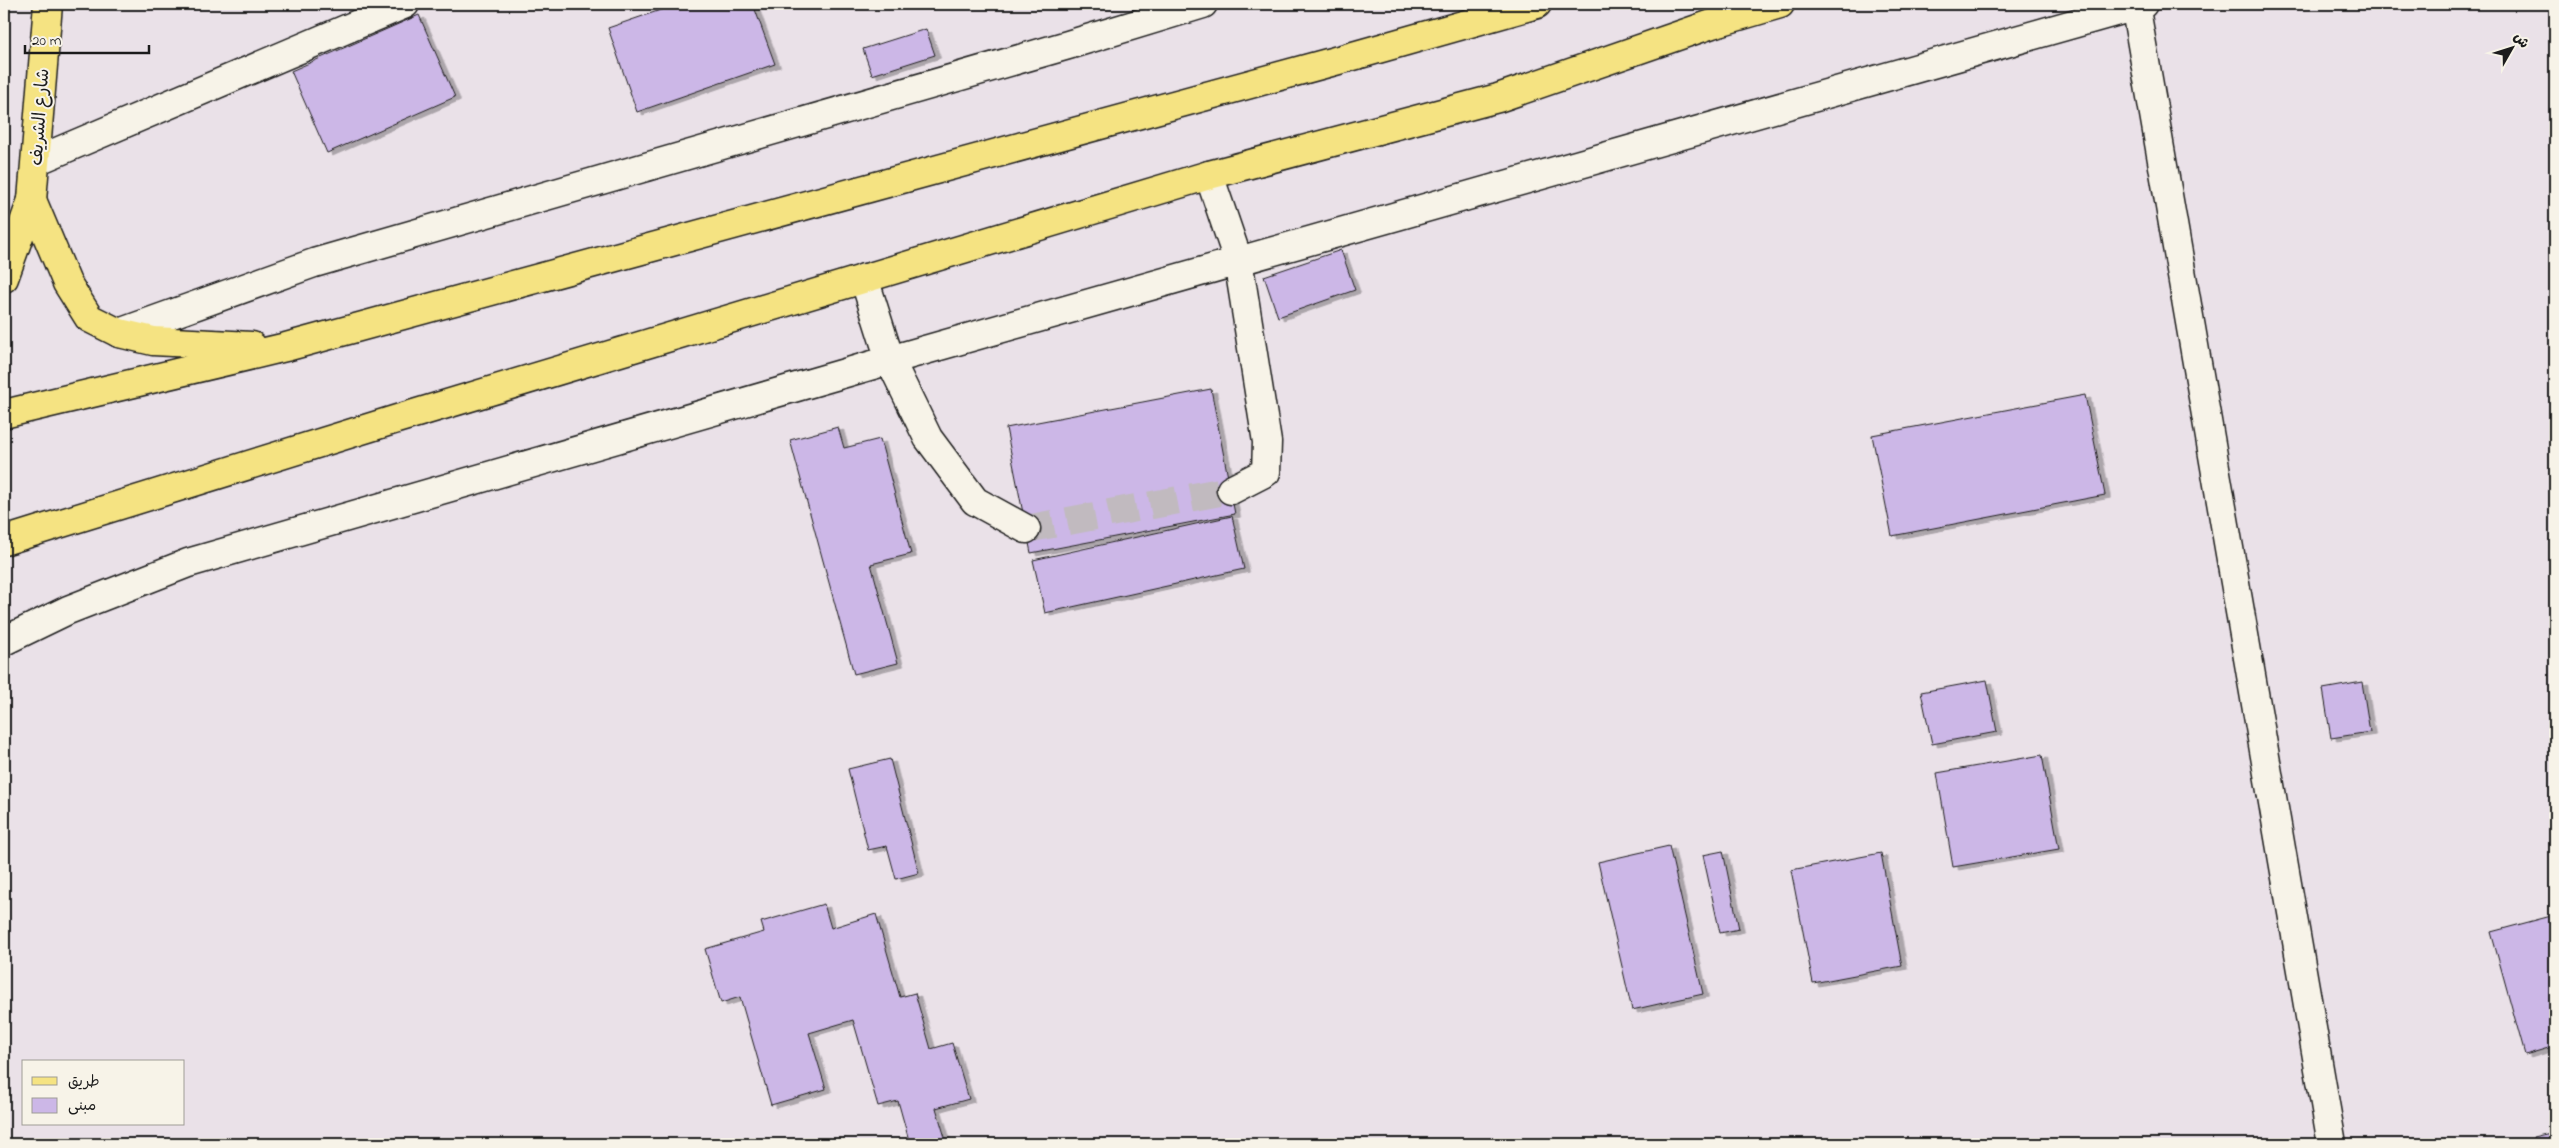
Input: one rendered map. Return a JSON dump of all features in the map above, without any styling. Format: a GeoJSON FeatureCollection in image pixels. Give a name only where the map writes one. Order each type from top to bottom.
{"type":"FeatureCollection","features":[{"type":"Feature","properties":{"kind":"main road","name":"شارع الشريف"},"geometry":{"type":"LineString","coordinates":[[32,200],[48,4]]}},
{"type":"Feature","properties":{"kind":"main road"},"geometry":{"type":"LineString","coordinates":[[4,414],[286,347],[1356,56],[1536,4]]}},
{"type":"Feature","properties":{"kind":"main road"},"geometry":{"type":"LineString","coordinates":[[4,541],[397,419],[1209,175],[1498,98],[1712,24],[1780,4]]}},
{"type":"Feature","properties":{"kind":"main road"},"geometry":{"type":"LineString","coordinates":[[32,200],[67,283],[89,318],[120,333],[153,341],[286,347]]}},
{"type":"Feature","properties":{"kind":"main road"},"geometry":{"type":"LineString","coordinates":[[4,278],[32,200]]}},
{"type":"Feature","properties":{"kind":"street"},"geometry":{"type":"LineString","coordinates":[[36,161],[405,4]]}},
{"type":"Feature","properties":{"kind":"street"},"geometry":{"type":"LineString","coordinates":[[120,333],[314,263],[1068,45],[1203,4]]}},
{"type":"Feature","properties":{"kind":"street"},"geometry":{"type":"LineString","coordinates":[[4,641],[68,610],[188,563],[1238,260],[2138,5],[2332,1144]]}},
{"type":"Feature","properties":{"kind":"street"},"geometry":{"type":"LineString","coordinates":[[1209,175],[1238,260],[1267,442],[1266,472],[1231,490]]}},
{"type":"Feature","properties":{"kind":"street"},"geometry":{"type":"LineString","coordinates":[[864,278],[890,360],[928,438],[975,500],[1026,528]]}},
{"type":"Feature","properties":{"kind":"building"},"geometry":{"type":"Polygon","coordinates":[[[678,4],[753,4],[775,64],[637,112],[608,28],[678,4]]]}},
{"type":"Feature","properties":{"kind":"building"},"geometry":{"type":"Polygon","coordinates":[[[419,15],[455,97],[327,153],[291,71],[419,15]]]}},
{"type":"Feature","properties":{"kind":"building"},"geometry":{"type":"Polygon","coordinates":[[[926,29],[935,55],[872,75],[863,49],[926,29]]]}},
{"type":"Feature","properties":{"kind":"building"},"geometry":{"type":"Polygon","coordinates":[[[1341,250],[1355,290],[1278,317],[1264,276],[1341,250]]]}},
{"type":"Feature","properties":{"kind":"building"},"geometry":{"type":"Polygon","coordinates":[[[1211,389],[1235,514],[1031,553],[1006,428],[1211,389]]]}},
{"type":"Feature","properties":{"kind":"building"},"geometry":{"type":"Polygon","coordinates":[[[2085,395],[2105,495],[1892,536],[1872,435],[2085,395]]]}},
{"type":"Feature","properties":{"kind":"building"},"geometry":{"type":"Polygon","coordinates":[[[838,427],[844,448],[880,439],[911,554],[871,564],[898,663],[854,674],[790,440],[838,427]]]}},
{"type":"Feature","properties":{"kind":"building"},"geometry":{"type":"Polygon","coordinates":[[[1232,516],[1244,569],[1045,613],[1033,560],[1232,516]]]}},
{"type":"Feature","properties":{"kind":"building"},"geometry":{"type":"Polygon","coordinates":[[[1987,680],[1997,732],[1932,744],[1921,692],[1987,680]]]}},
{"type":"Feature","properties":{"kind":"building"},"geometry":{"type":"Polygon","coordinates":[[[2362,682],[2370,732],[2331,738],[2323,689],[2362,682]]]}},
{"type":"Feature","properties":{"kind":"building"},"geometry":{"type":"Polygon","coordinates":[[[2042,755],[2059,849],[1953,867],[1937,773],[2042,755]]]}},
{"type":"Feature","properties":{"kind":"building"},"geometry":{"type":"Polygon","coordinates":[[[890,759],[919,873],[896,879],[887,846],[868,850],[848,769],[890,759]]]}},
{"type":"Feature","properties":{"kind":"building"},"geometry":{"type":"Polygon","coordinates":[[[1669,846],[1703,994],[1632,1010],[1598,862],[1669,846]]]}},
{"type":"Feature","properties":{"kind":"building"},"geometry":{"type":"Polygon","coordinates":[[[1723,851],[1739,929],[1720,933],[1703,855],[1723,851]]]}},
{"type":"Feature","properties":{"kind":"building"},"geometry":{"type":"Polygon","coordinates":[[[1881,853],[1902,966],[1813,983],[1791,870],[1881,853]]]}},
{"type":"Feature","properties":{"kind":"building"},"geometry":{"type":"Polygon","coordinates":[[[824,904],[831,928],[876,914],[900,997],[915,993],[931,1049],[952,1043],[969,1099],[936,1108],[947,1144],[910,1144],[898,1101],[878,1106],[853,1020],[809,1033],[826,1089],[771,1105],[740,997],[721,1003],[705,949],[764,932],[761,922],[824,904]]]}},
{"type":"Feature","properties":{"kind":"building"},"geometry":{"type":"Polygon","coordinates":[[[2555,915],[2555,1046],[2525,1055],[2491,932],[2555,915]]]}},
{"type":"Feature","properties":{"kind":"building"},"geometry":{"type":"Polygon","coordinates":[[[2555,1132],[2555,1144],[2535,1144],[2533,1137],[2555,1132]]]}},
{"type":"Feature","properties":{"kind":"tunnel"},"geometry":{"type":"LineString","coordinates":[[1026,529],[1231,490]]}}]}
